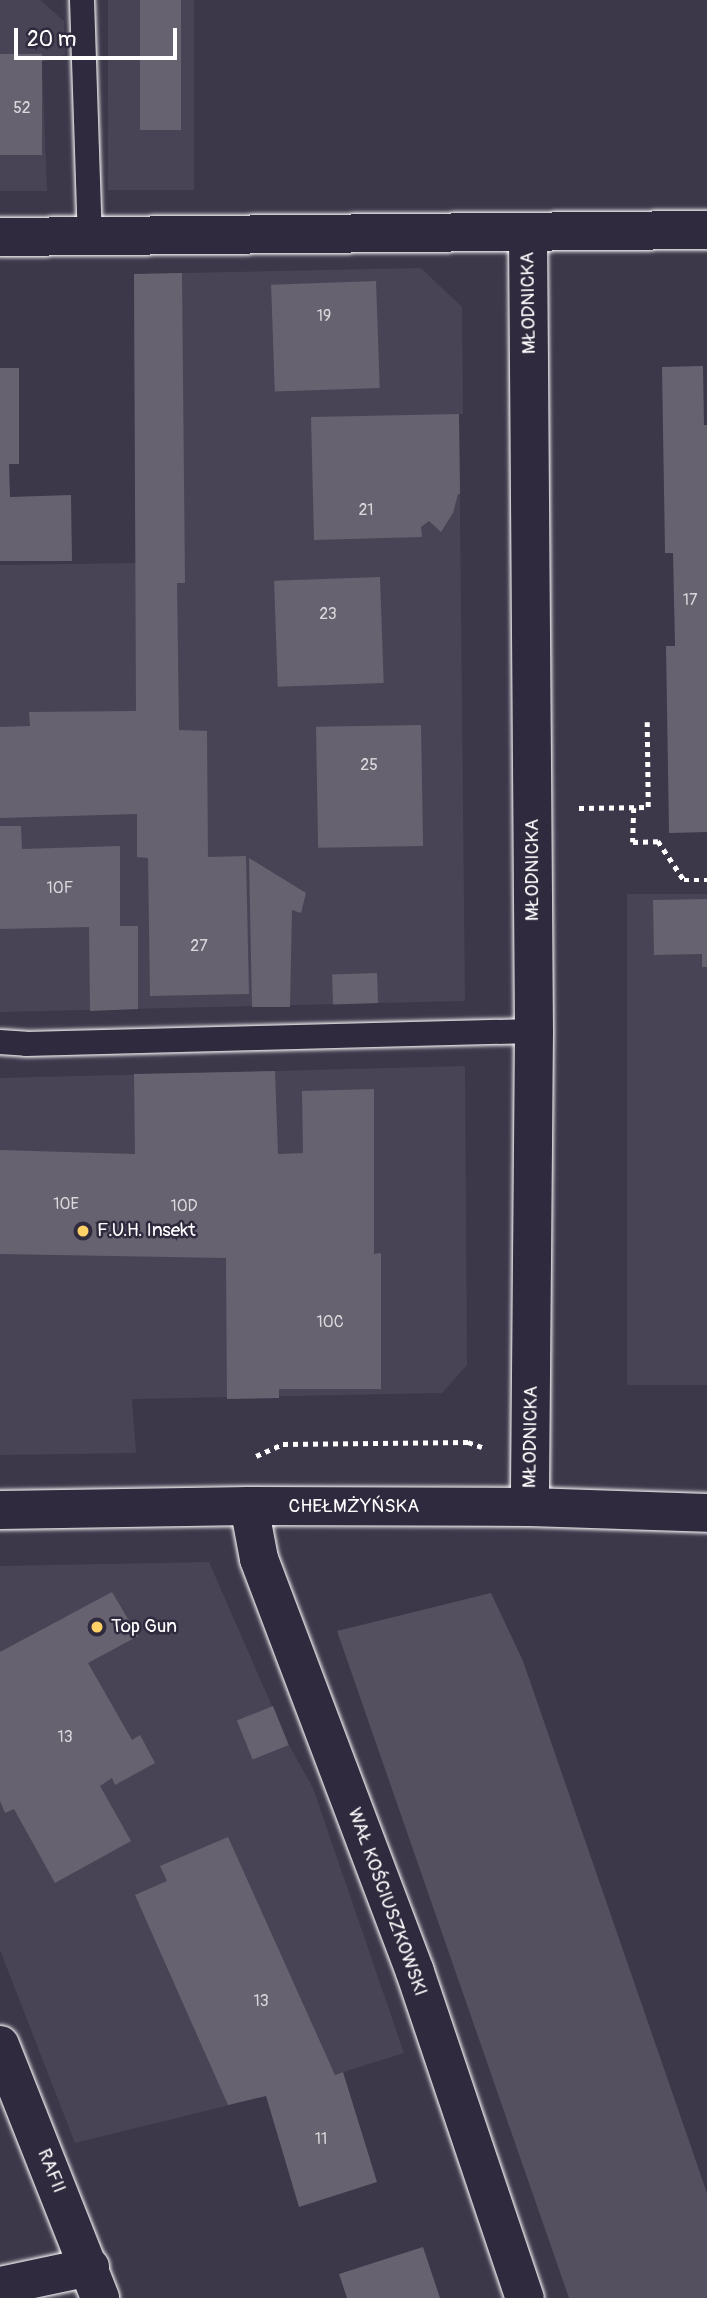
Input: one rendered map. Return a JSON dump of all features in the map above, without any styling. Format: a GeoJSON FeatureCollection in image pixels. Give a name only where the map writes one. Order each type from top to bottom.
{"type":"FeatureCollection","features":[{"type":"Feature","properties":{"kind":"street","name":"MŁODNICKA"},"geometry":{"type":"LineString","coordinates":[[0,237],[707,229]]}},
{"type":"Feature","properties":{"kind":"street","name":"MŁODNICKA"},"geometry":{"type":"LineString","coordinates":[[528,233],[534,1031],[530,1507]]}},
{"type":"Feature","properties":{"kind":"street","name":"CHEŁMŻYŃSKA"},"geometry":{"type":"LineString","coordinates":[[0,1510],[249,1506],[530,1507],[707,1513]]}},
{"type":"Feature","properties":{"kind":"street","name":"WAŁ KOŚCIUSZKOWSKI"},"geometry":{"type":"LineString","coordinates":[[249,1506],[259,1559],[415,1972],[525,2298]]}},
{"type":"Feature","properties":{"kind":"street","name":"RAFII"},"geometry":{"type":"LineString","coordinates":[[0,2045],[95,2283]]}},
{"type":"Feature","properties":{"kind":"street"},"geometry":{"type":"LineString","coordinates":[[0,2286],[95,2283]]}},
{"type":"Feature","properties":{"kind":"lane"},"geometry":{"type":"LineString","coordinates":[[82,0],[90,236]]}},
{"type":"Feature","properties":{"kind":"lane"},"geometry":{"type":"LineString","coordinates":[[0,1042],[26,1044],[534,1031]]}},
{"type":"Feature","properties":{"kind":"path"},"geometry":{"type":"LineString","coordinates":[[533,808],[648,807],[647,722]]}},
{"type":"Feature","properties":{"kind":"path"},"geometry":{"type":"LineString","coordinates":[[634,808],[633,842],[658,841],[684,880],[707,880]]}},
{"type":"Feature","properties":{"kind":"shaded area"},"geometry":{"type":"Polygon","coordinates":[[[0,0],[40,0],[64,21],[65,55],[42,62],[47,191],[0,191],[0,0]]]}},
{"type":"Feature","properties":{"kind":"shaded area"},"geometry":{"type":"Polygon","coordinates":[[[108,0],[194,0],[194,190],[108,190],[108,0]]]}},
{"type":"Feature","properties":{"kind":"shaded area"},"geometry":{"type":"Polygon","coordinates":[[[421,268],[462,307],[463,414],[459,414],[465,1001],[0,1012],[0,565],[136,563],[134,274],[421,268]]]}},
{"type":"Feature","properties":{"kind":"shaded area"},"geometry":{"type":"Polygon","coordinates":[[[627,894],[707,894],[707,1385],[627,1385],[627,894]]]}},
{"type":"Feature","properties":{"kind":"shaded area"},"geometry":{"type":"Polygon","coordinates":[[[465,1066],[467,1365],[442,1393],[132,1399],[136,1453],[0,1455],[0,1078],[465,1066]]]}},
{"type":"Feature","properties":{"kind":"shaded area"},"geometry":{"type":"Polygon","coordinates":[[[209,1562],[289,1745],[313,1788],[404,2053],[266,2096],[75,2143],[0,1950],[0,1566],[209,1562]]]}},
{"type":"Feature","properties":{"kind":"shaded area"},"geometry":{"type":"Polygon","coordinates":[[[491,1593],[523,1661],[707,2193],[707,2298],[569,2298],[337,1631],[491,1593]]]}},
{"type":"Feature","properties":{"kind":"building"},"geometry":{"type":"Polygon","coordinates":[[[140,0],[181,0],[181,130],[140,130],[140,0]]]}},
{"type":"Feature","properties":{"kind":"building"},"geometry":{"type":"Polygon","coordinates":[[[0,54],[42,54],[42,155],[0,155],[0,54]]]}},
{"type":"Feature","properties":{"kind":"building"},"geometry":{"type":"Polygon","coordinates":[[[182,273],[185,583],[177,583],[179,730],[207,731],[208,857],[246,856],[249,994],[150,996],[148,858],[137,857],[137,814],[0,818],[0,727],[30,726],[29,712],[136,711],[134,274],[182,273]]]}},
{"type":"Feature","properties":{"kind":"building"},"geometry":{"type":"Polygon","coordinates":[[[376,281],[380,388],[275,392],[271,285],[376,281]]]}},
{"type":"Feature","properties":{"kind":"building"},"geometry":{"type":"Polygon","coordinates":[[[703,366],[704,425],[707,425],[707,832],[669,833],[666,646],[675,646],[673,553],[665,553],[662,367],[703,366]]]}},
{"type":"Feature","properties":{"kind":"building"},"geometry":{"type":"Polygon","coordinates":[[[0,368],[19,368],[19,464],[9,464],[10,497],[71,495],[72,561],[0,561],[0,368]]]}},
{"type":"Feature","properties":{"kind":"building"},"geometry":{"type":"Polygon","coordinates":[[[459,414],[460,494],[453,513],[441,532],[429,521],[421,527],[422,537],[314,540],[311,417],[459,414]]]}},
{"type":"Feature","properties":{"kind":"building"},"geometry":{"type":"Polygon","coordinates":[[[380,577],[384,683],[278,687],[274,581],[380,577]]]}},
{"type":"Feature","properties":{"kind":"building"},"geometry":{"type":"Polygon","coordinates":[[[421,725],[423,846],[318,848],[316,727],[421,725]]]}},
{"type":"Feature","properties":{"kind":"building"},"geometry":{"type":"Polygon","coordinates":[[[0,826],[21,826],[22,849],[120,846],[120,926],[138,926],[138,1009],[90,1011],[89,927],[0,929],[0,826]]]}},
{"type":"Feature","properties":{"kind":"building"},"geometry":{"type":"Polygon","coordinates":[[[249,858],[306,893],[301,913],[292,910],[290,1007],[252,1007],[249,858]]]}},
{"type":"Feature","properties":{"kind":"building"},"geometry":{"type":"Polygon","coordinates":[[[707,899],[707,967],[702,967],[702,954],[654,955],[653,900],[707,899]]]}},
{"type":"Feature","properties":{"kind":"building"},"geometry":{"type":"Polygon","coordinates":[[[377,973],[378,1003],[333,1005],[332,975],[377,973]]]}},
{"type":"Feature","properties":{"kind":"building"},"geometry":{"type":"Polygon","coordinates":[[[275,1071],[278,1154],[303,1153],[302,1091],[374,1089],[374,1254],[381,1253],[381,1389],[279,1389],[279,1398],[227,1399],[226,1258],[0,1254],[0,1150],[135,1154],[134,1074],[275,1071]]]}},
{"type":"Feature","properties":{"kind":"building"},"geometry":{"type":"Polygon","coordinates":[[[112,1592],[138,1636],[88,1663],[132,1740],[140,1735],[155,1763],[115,1785],[112,1778],[100,1786],[131,1841],[55,1883],[14,1809],[5,1813],[0,1801],[0,1652],[112,1592]]]}},
{"type":"Feature","properties":{"kind":"building"},"geometry":{"type":"Polygon","coordinates":[[[273,1706],[289,1745],[253,1760],[237,1721],[273,1706]]]}},
{"type":"Feature","properties":{"kind":"building"},"geometry":{"type":"Polygon","coordinates":[[[228,1837],[335,2075],[343,2072],[377,2182],[299,2207],[266,2096],[228,2105],[135,1895],[167,1881],[160,1866],[228,1837]]]}},
{"type":"Feature","properties":{"kind":"building"},"geometry":{"type":"Polygon","coordinates":[[[423,2247],[440,2298],[347,2298],[339,2274],[423,2247]]]}},
{"type":"Feature","properties":{"kind":"place","name":"F.U.H. Insekt"},"geometry":{"type":"Point","coordinates":[83,1231]}},
{"type":"Feature","properties":{"kind":"place","name":"Top Gun"},"geometry":{"type":"Point","coordinates":[97,1627]}}]}
